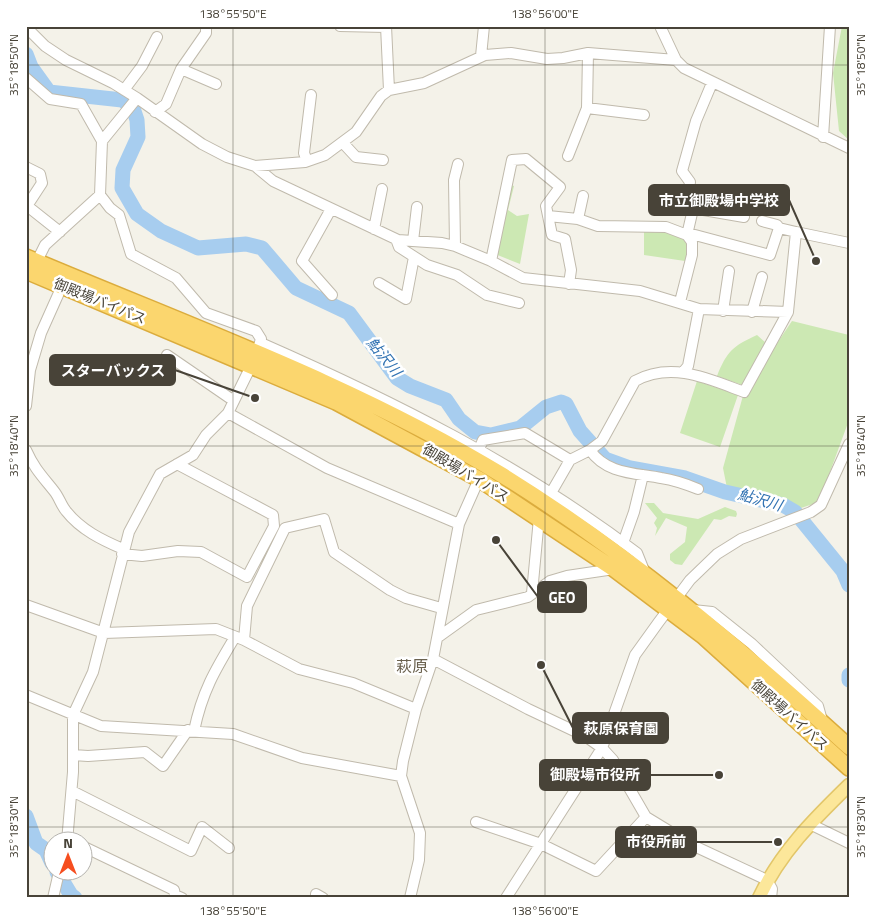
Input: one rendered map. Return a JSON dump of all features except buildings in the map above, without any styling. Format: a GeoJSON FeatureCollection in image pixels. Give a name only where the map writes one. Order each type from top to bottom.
{"type":"FeatureCollection","features":[{"type":"Feature","properties":{"kind":"highway","name":"御殿場バイパス"},"geometry":{"type":"LineString","coordinates":[[30,263],[257,353],[477,454],[645,574],[703,636],[849,768]]}},
{"type":"Feature","properties":{"kind":"highway","name":"御殿場バイパス"},"geometry":{"type":"LineString","coordinates":[[30,263],[62,286],[257,353],[336,402],[479,480],[614,569],[672,604],[693,610],[849,747]]}},
{"type":"Feature","properties":{"kind":"main road"},"geometry":{"type":"LineString","coordinates":[[759,898],[767,880],[792,843],[849,786]]}},
{"type":"Feature","properties":{"kind":"street"},"geometry":{"type":"LineString","coordinates":[[155,112],[166,104],[181,69],[206,33],[206,26]]}},
{"type":"Feature","properties":{"kind":"street"},"geometry":{"type":"LineString","coordinates":[[340,26],[386,26],[389,90]]}},
{"type":"Feature","properties":{"kind":"street"},"geometry":{"type":"LineString","coordinates":[[481,56],[484,26]]}},
{"type":"Feature","properties":{"kind":"street"},"geometry":{"type":"LineString","coordinates":[[660,26],[676,60],[684,68],[712,84],[849,148]]}},
{"type":"Feature","properties":{"kind":"street"},"geometry":{"type":"LineString","coordinates":[[823,137],[830,26]]}},
{"type":"Feature","properties":{"kind":"street"},"geometry":{"type":"LineString","coordinates":[[26,27],[45,46],[66,60],[124,90],[133,103],[155,112],[202,144],[227,157],[255,166],[273,181],[396,239],[455,246],[491,261],[523,278],[640,292],[699,309],[788,312]]}},
{"type":"Feature","properties":{"kind":"street"},"geometry":{"type":"LineString","coordinates":[[124,90],[142,66],[157,37]]}},
{"type":"Feature","properties":{"kind":"street"},"geometry":{"type":"LineString","coordinates":[[255,166],[308,161],[325,156],[356,132],[381,96],[389,90],[424,84],[481,56],[511,53],[546,58],[563,58],[588,53],[676,60]]}},
{"type":"Feature","properties":{"kind":"street"},"geometry":{"type":"LineString","coordinates":[[568,156],[587,108],[588,53]]}},
{"type":"Feature","properties":{"kind":"street"},"geometry":{"type":"LineString","coordinates":[[181,69],[216,84]]}},
{"type":"Feature","properties":{"kind":"street"},"geometry":{"type":"LineString","coordinates":[[26,78],[50,99],[81,104],[102,141],[100,195],[118,215],[131,254],[176,278],[206,313],[256,331],[257,353],[228,413],[206,435],[193,455],[160,474],[150,489],[123,551],[93,672],[73,715],[70,832]]}},
{"type":"Feature","properties":{"kind":"street"},"geometry":{"type":"LineString","coordinates":[[712,84],[696,121],[682,171],[690,182],[686,207],[744,217]]}},
{"type":"Feature","properties":{"kind":"street"},"geometry":{"type":"LineString","coordinates":[[308,161],[304,153],[311,95]]}},
{"type":"Feature","properties":{"kind":"street"},"geometry":{"type":"LineString","coordinates":[[102,141],[133,103]]}},
{"type":"Feature","properties":{"kind":"street"},"geometry":{"type":"LineString","coordinates":[[587,108],[644,115]]}},
{"type":"Feature","properties":{"kind":"street"},"geometry":{"type":"LineString","coordinates":[[343,143],[356,157],[383,160]]}},
{"type":"Feature","properties":{"kind":"street"},"geometry":{"type":"LineString","coordinates":[[491,261],[512,160],[526,159],[560,187],[546,206],[552,235],[565,239],[571,270],[569,284]]}},
{"type":"Feature","properties":{"kind":"street"},"geometry":{"type":"LineString","coordinates":[[455,246],[454,180],[458,164]]}},
{"type":"Feature","properties":{"kind":"street"},"geometry":{"type":"LineString","coordinates":[[26,167],[40,174],[42,183],[26,206],[60,232]]}},
{"type":"Feature","properties":{"kind":"street"},"geometry":{"type":"LineString","coordinates":[[374,229],[382,189]]}},
{"type":"Feature","properties":{"kind":"street"},"geometry":{"type":"LineString","coordinates":[[30,263],[45,245],[100,195]]}},
{"type":"Feature","properties":{"kind":"street"},"geometry":{"type":"LineString","coordinates":[[578,219],[583,196]]}},
{"type":"Feature","properties":{"kind":"street"},"geometry":{"type":"LineString","coordinates":[[413,241],[417,207]]}},
{"type":"Feature","properties":{"kind":"street"},"geometry":{"type":"LineString","coordinates":[[331,208],[302,261],[332,295]]}},
{"type":"Feature","properties":{"kind":"street"},"geometry":{"type":"LineString","coordinates":[[680,302],[692,255],[692,242],[687,235],[693,208]]}},
{"type":"Feature","properties":{"kind":"street"},"geometry":{"type":"LineString","coordinates":[[548,216],[578,219],[598,226],[666,227],[687,235],[695,235],[770,255],[779,228]]}},
{"type":"Feature","properties":{"kind":"street"},"geometry":{"type":"LineString","coordinates":[[762,221],[777,224],[779,228],[849,242]]}},
{"type":"Feature","properties":{"kind":"street"},"geometry":{"type":"LineString","coordinates":[[552,493],[570,460],[590,450],[602,441],[635,381],[644,376],[683,372],[693,373],[744,392],[788,312],[796,232]]}},
{"type":"Feature","properties":{"kind":"street"},"geometry":{"type":"LineString","coordinates":[[396,239],[399,247],[427,265],[457,275],[487,296],[519,303]]}},
{"type":"Feature","properties":{"kind":"street"},"geometry":{"type":"LineString","coordinates":[[379,283],[406,299],[414,257]]}},
{"type":"Feature","properties":{"kind":"street"},"geometry":{"type":"LineString","coordinates":[[723,311],[729,271]]}},
{"type":"Feature","properties":{"kind":"street"},"geometry":{"type":"LineString","coordinates":[[752,312],[762,277]]}},
{"type":"Feature","properties":{"kind":"street"},"geometry":{"type":"LineString","coordinates":[[26,406],[30,370],[42,333],[62,286]]}},
{"type":"Feature","properties":{"kind":"street"},"geometry":{"type":"LineString","coordinates":[[683,372],[688,366],[699,309]]}},
{"type":"Feature","properties":{"kind":"street"},"geometry":{"type":"LineString","coordinates":[[167,355],[234,401]]}},
{"type":"Feature","properties":{"kind":"street"},"geometry":{"type":"LineString","coordinates":[[228,413],[327,468],[459,524]]}},
{"type":"Feature","properties":{"kind":"street"},"geometry":{"type":"LineString","coordinates":[[570,460],[525,432],[483,440],[477,454],[552,493],[623,542],[639,557],[645,574]]}},
{"type":"Feature","properties":{"kind":"street"},"geometry":{"type":"LineString","coordinates":[[506,898],[602,748],[635,655],[672,604],[706,563],[717,554],[741,539],[811,512],[821,505],[849,444]]}},
{"type":"Feature","properties":{"kind":"street"},"geometry":{"type":"LineString","coordinates":[[590,450],[596,459],[611,467],[679,482],[698,489]]}},
{"type":"Feature","properties":{"kind":"street"},"geometry":{"type":"LineString","coordinates":[[27,456],[39,476],[55,492],[64,510],[75,521],[104,541],[123,551],[142,556],[178,551],[201,552],[247,576],[274,526],[273,515],[177,464]]}},
{"type":"Feature","properties":{"kind":"street"},"geometry":{"type":"LineString","coordinates":[[623,542],[634,512],[643,475]]}},
{"type":"Feature","properties":{"kind":"street"},"geometry":{"type":"LineString","coordinates":[[410,898],[419,860],[420,832],[401,776],[416,709],[433,659],[441,608],[455,555],[459,524],[479,480]]}},
{"type":"Feature","properties":{"kind":"street"},"geometry":{"type":"LineString","coordinates":[[532,593],[539,518]]}},
{"type":"Feature","properties":{"kind":"street"},"geometry":{"type":"LineString","coordinates":[[73,755],[88,756],[145,752],[163,766],[191,730],[207,685],[239,638],[247,606],[285,528],[324,519],[334,552],[390,590],[406,598],[441,608]]}},
{"type":"Feature","properties":{"kind":"street"},"geometry":{"type":"LineString","coordinates":[[437,638],[476,610],[528,597],[550,582],[567,576],[614,569]]}},
{"type":"Feature","properties":{"kind":"street"},"geometry":{"type":"LineString","coordinates":[[26,605],[104,633],[216,629],[239,638],[299,669],[353,682],[416,709]]}},
{"type":"Feature","properties":{"kind":"street"},"geometry":{"type":"LineString","coordinates":[[433,659],[528,709],[585,736],[602,748],[613,760],[646,817],[692,845],[767,880],[772,889],[771,898]]}},
{"type":"Feature","properties":{"kind":"street"},"geometry":{"type":"LineString","coordinates":[[26,695],[101,726],[233,734],[302,758],[401,776]]}},
{"type":"Feature","properties":{"kind":"street"},"geometry":{"type":"LineString","coordinates":[[72,791],[192,851],[202,827],[229,848]]}},
{"type":"Feature","properties":{"kind":"street"},"geometry":{"type":"LineString","coordinates":[[476,822],[541,844],[596,871],[646,817]]}},
{"type":"Feature","properties":{"kind":"street"},"geometry":{"type":"LineString","coordinates":[[810,824],[849,843]]}},
{"type":"Feature","properties":{"kind":"street"},"geometry":{"type":"LineString","coordinates":[[92,851],[174,890],[175,895],[182,898]]}},
{"type":"Feature","properties":{"kind":"green space"},"geometry":{"type":"Polygon","coordinates":[[[842,26],[849,26],[849,140],[839,131],[833,73],[842,26]]]}},
{"type":"Feature","properties":{"kind":"green space"},"geometry":{"type":"Polygon","coordinates":[[[509,184],[514,186],[508,210],[517,216],[529,214],[520,264],[495,254],[509,184]]]}},
{"type":"Feature","properties":{"kind":"green space"},"geometry":{"type":"Polygon","coordinates":[[[644,229],[667,230],[692,242],[685,261],[644,255],[644,229]]]}},
{"type":"Feature","properties":{"kind":"green space"},"geometry":{"type":"Polygon","coordinates":[[[792,321],[849,335],[849,420],[819,502],[801,508],[727,488],[723,468],[744,392],[792,321]]]}},
{"type":"Feature","properties":{"kind":"green space"},"geometry":{"type":"Polygon","coordinates":[[[757,335],[765,342],[745,386],[717,376],[732,350],[757,335]]]}},
{"type":"Feature","properties":{"kind":"green space"},"geometry":{"type":"Polygon","coordinates":[[[697,381],[738,395],[720,447],[680,433],[697,381]]]}},
{"type":"Feature","properties":{"kind":"green space"},"geometry":{"type":"Polygon","coordinates":[[[645,503],[654,503],[663,513],[698,519],[725,507],[736,511],[737,514],[736,517],[729,516],[721,520],[714,519],[682,565],[675,564],[670,560],[670,554],[685,542],[687,527],[666,518],[655,536],[657,528],[654,523],[657,518],[645,503]]]}},
{"type":"Feature","properties":{"kind":"waterway","name":"鮎沢川"},"geometry":{"type":"LineString","coordinates":[[26,54],[31,67],[49,92],[122,100],[133,108],[137,120],[138,137],[123,170],[122,188],[137,214],[161,231],[198,248],[246,244],[262,248],[296,288],[349,313],[397,378],[410,386],[446,400],[459,419],[475,432],[491,435],[520,428],[546,407],[561,402],[566,404],[580,431],[605,459],[630,468],[685,478],[725,492],[783,505],[795,512],[843,571],[849,585]]}},
{"type":"Feature","properties":{"kind":"waterway","name":"鮎沢川"},"geometry":{"type":"LineString","coordinates":[[849,675],[849,680]]}},
{"type":"Feature","properties":{"kind":"waterway"},"geometry":{"type":"LineString","coordinates":[[26,816],[36,843],[42,847]]}},
{"type":"Feature","properties":{"kind":"waterway"},"geometry":{"type":"LineString","coordinates":[[63,882],[75,898]]}},
{"type":"Feature","properties":{"kind":"place","name":"市立御殿場中学校"},"geometry":{"type":"Point","coordinates":[816,261]}},
{"type":"Feature","properties":{"kind":"place","name":"スターバックス"},"geometry":{"type":"Point","coordinates":[255,398]}},
{"type":"Feature","properties":{"kind":"place","name":"GEO"},"geometry":{"type":"Point","coordinates":[496,540]}},
{"type":"Feature","properties":{"kind":"place","name":"萩原保育園"},"geometry":{"type":"Point","coordinates":[541,665]}},
{"type":"Feature","properties":{"kind":"place","name":"御殿場市役所"},"geometry":{"type":"Point","coordinates":[719,775]}},
{"type":"Feature","properties":{"kind":"place","name":"市役所前"},"geometry":{"type":"Point","coordinates":[778,842]}},
{"type":"Feature","properties":{"kind":"district","name":"萩原"},"geometry":{"type":"Point","coordinates":[412,666]}}]}
